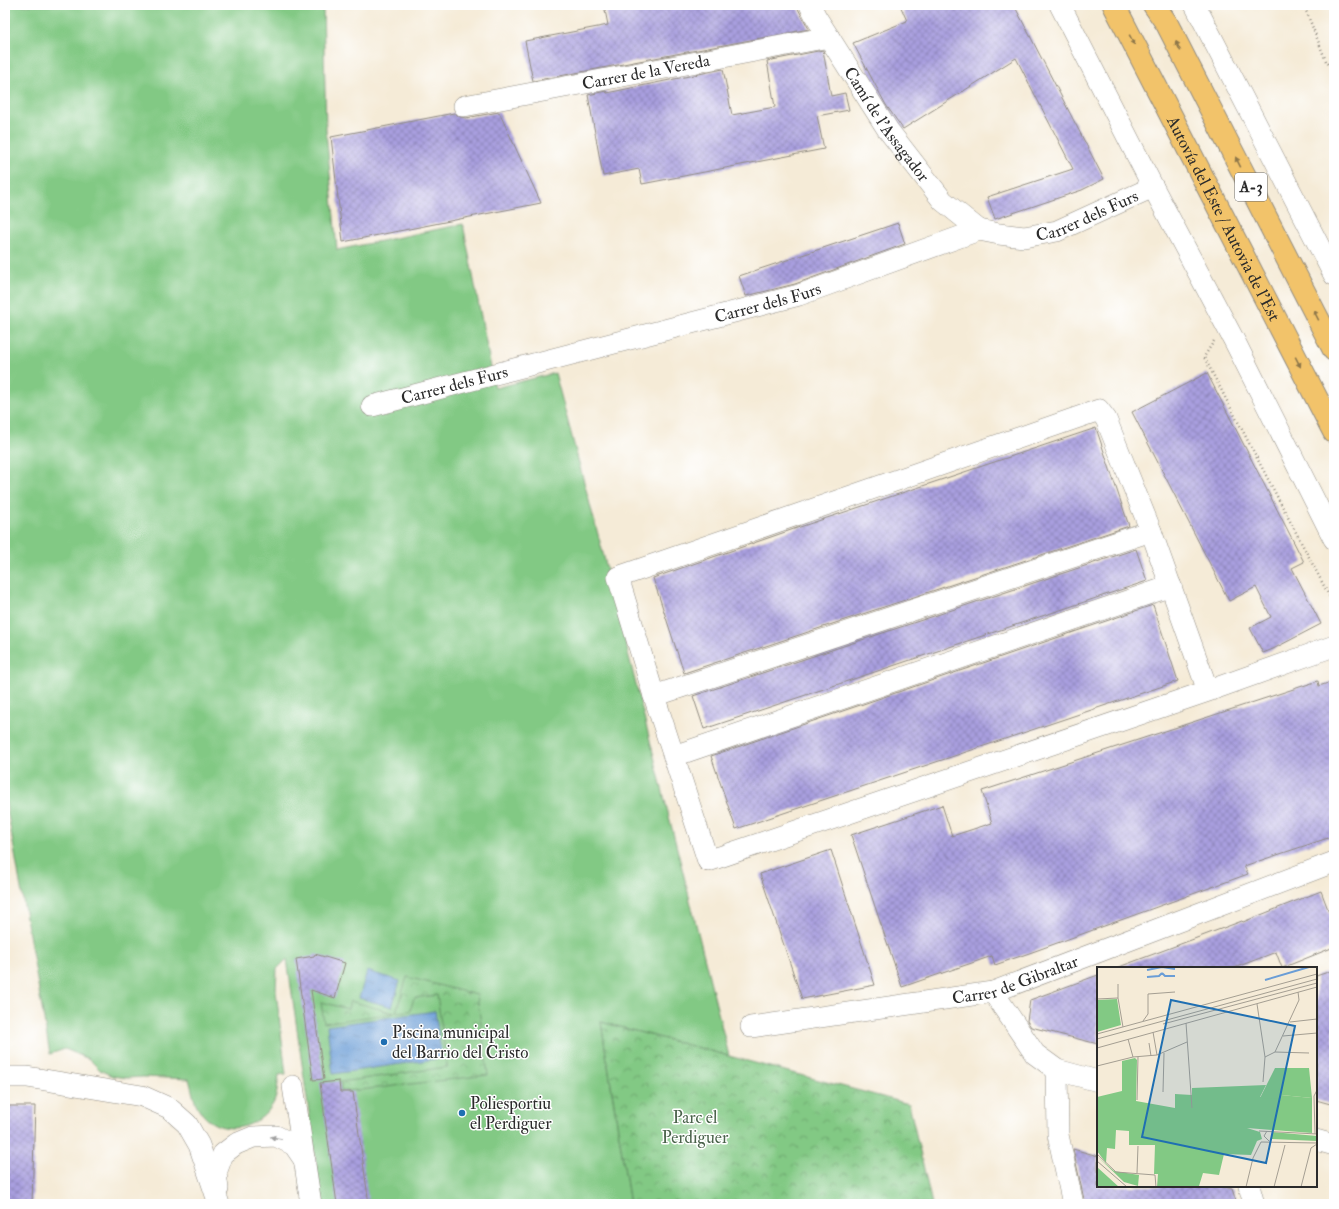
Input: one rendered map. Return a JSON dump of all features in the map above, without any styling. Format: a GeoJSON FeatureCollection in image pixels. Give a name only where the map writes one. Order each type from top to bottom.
{"type":"FeatureCollection","features":[{"type":"Feature","properties":{"kind":"highway","name":"Autovía del Este / Autovia de l'Est"},"geometry":{"type":"LineString","coordinates":[[1114,5],[1334,432]]}},
{"type":"Feature","properties":{"kind":"highway","name":"A-3"},"geometry":{"type":"LineString","coordinates":[[1154,5],[1164,15],[1334,350]]}},
{"type":"Feature","properties":{"kind":"street","name":"Camí de l'Assagador"},"geometry":{"type":"LineString","coordinates":[[810,5],[897,142],[943,201],[979,230]]}},
{"type":"Feature","properties":{"kind":"street"},"geometry":{"type":"LineString","coordinates":[[1060,5],[1153,187],[1236,344],[1334,539]]}},
{"type":"Feature","properties":{"kind":"street"},"geometry":{"type":"LineString","coordinates":[[1195,5],[1334,275]]}},
{"type":"Feature","properties":{"kind":"street","name":"Carrer de la Vereda"},"geometry":{"type":"LineString","coordinates":[[464,106],[829,37]]}},
{"type":"Feature","properties":{"kind":"street","name":"Carrer dels Furs"},"geometry":{"type":"LineString","coordinates":[[372,406],[799,295],[979,230],[1024,237],[1057,231],[1153,187]]}},
{"type":"Feature","properties":{"kind":"street"},"geometry":{"type":"LineString","coordinates":[[1208,691],[1151,531],[1106,419],[1099,410],[618,577],[654,696],[708,861],[1208,691],[1334,646]]}},
{"type":"Feature","properties":{"kind":"street"},"geometry":{"type":"LineString","coordinates":[[654,696],[1151,531]]}},
{"type":"Feature","properties":{"kind":"street"},"geometry":{"type":"LineString","coordinates":[[674,756],[1171,586]]}},
{"type":"Feature","properties":{"kind":"street","name":"Carrer de Gibraltar"},"geometry":{"type":"LineString","coordinates":[[751,1027],[993,992],[1334,862]]}},
{"type":"Feature","properties":{"kind":"street"},"geometry":{"type":"LineString","coordinates":[[993,992],[1035,1054],[1057,1070],[1097,1081]]}},
{"type":"Feature","properties":{"kind":"street"},"geometry":{"type":"LineString","coordinates":[[1057,1070],[1058,1135],[1073,1204]]}},
{"type":"Feature","properties":{"kind":"street"},"geometry":{"type":"LineString","coordinates":[[5,1077],[27,1077],[142,1096],[168,1108],[187,1124],[198,1145],[219,1203]]}},
{"type":"Feature","properties":{"kind":"street"},"geometry":{"type":"LineString","coordinates":[[293,1086],[311,1204]]}},
{"type":"Feature","properties":{"kind":"street"},"geometry":{"type":"LineString","coordinates":[[219,1203],[216,1173],[223,1154],[236,1144],[253,1137],[276,1136],[294,1145],[305,1161]]}},
{"type":"Feature","properties":{"kind":"street"},"geometry":{"type":"LineString","coordinates":[[1317,1140],[1334,1145]]}},
{"type":"Feature","properties":{"kind":"street"},"geometry":{"type":"LineString","coordinates":[[1249,1187],[1254,1204]]}},
{"type":"Feature","properties":{"kind":"path"},"geometry":{"type":"LineString","coordinates":[[1302,5],[1307,13],[1326,61],[1334,71]]}},
{"type":"Feature","properties":{"kind":"path"},"geometry":{"type":"LineString","coordinates":[[1211,335],[1215,342],[1204,357],[1334,605]]}},
{"type":"Feature","properties":{"kind":"green space"},"geometry":{"type":"Polygon","coordinates":[[[5,5],[323,5],[326,131],[337,250],[463,224],[495,388],[555,373],[604,557],[729,1056],[601,1022],[630,1204],[322,1204],[287,959],[277,969],[276,991],[286,1074],[279,1075],[276,1096],[271,1107],[255,1122],[235,1128],[215,1124],[206,1118],[199,1109],[195,1102],[189,1079],[143,1077],[127,1078],[112,1076],[100,1070],[89,1059],[65,1049],[50,1054],[5,803],[5,5]]]}},
{"type":"Feature","properties":{"kind":"green space"},"geometry":{"type":"Polygon","coordinates":[[[407,977],[477,995],[488,1075],[341,1091],[340,1082],[447,1067],[437,995],[414,998],[410,1011],[396,1012],[407,977]]]}},
{"type":"Feature","properties":{"kind":"green space"},"geometry":{"type":"Polygon","coordinates":[[[350,1001],[395,1013],[324,1023],[321,1002],[348,1009],[350,1001]]]}},
{"type":"Feature","properties":{"kind":"green space","name":"Parc el Perdiguer"},"geometry":{"type":"Polygon","coordinates":[[[601,1022],[909,1104],[932,1204],[630,1204],[601,1022]]]}},
{"type":"Feature","properties":{"kind":"water"},"geometry":{"type":"Polygon","coordinates":[[[367,971],[400,981],[392,1007],[359,998],[367,971]]]}},
{"type":"Feature","properties":{"kind":"water","name":"Piscina municipal del Barrio del Cristo"},"geometry":{"type":"Polygon","coordinates":[[[435,1011],[442,1058],[333,1074],[327,1026],[435,1011]]]}},
{"type":"Feature","properties":{"kind":"building"},"geometry":{"type":"Polygon","coordinates":[[[604,5],[796,5],[809,29],[533,81],[525,41],[608,25],[604,5]]]}},
{"type":"Feature","properties":{"kind":"building"},"geometry":{"type":"Polygon","coordinates":[[[900,5],[1014,5],[1104,179],[1082,190],[995,219],[987,197],[1073,169],[1016,58],[903,129],[886,105],[853,43],[907,21],[900,5]]]}},
{"type":"Feature","properties":{"kind":"building"},"geometry":{"type":"Polygon","coordinates":[[[823,50],[831,96],[845,93],[849,110],[817,116],[824,149],[642,184],[639,169],[603,176],[588,95],[606,91],[607,93],[723,69],[732,115],[775,107],[767,61],[823,50]]]}},
{"type":"Feature","properties":{"kind":"building"},"geometry":{"type":"Polygon","coordinates":[[[499,112],[541,203],[343,242],[331,137],[454,113],[460,117],[466,118],[499,112]]]}},
{"type":"Feature","properties":{"kind":"building"},"geometry":{"type":"Polygon","coordinates":[[[898,223],[905,244],[795,284],[746,296],[739,276],[898,223]]]}},
{"type":"Feature","properties":{"kind":"building"},"geometry":{"type":"Polygon","coordinates":[[[1207,373],[1304,562],[1292,568],[1321,624],[1263,653],[1250,628],[1271,617],[1256,587],[1229,601],[1132,412],[1207,373]]]}},
{"type":"Feature","properties":{"kind":"building"},"geometry":{"type":"Polygon","coordinates":[[[1096,428],[1129,526],[684,673],[653,578],[1096,428]]]}},
{"type":"Feature","properties":{"kind":"building"},"geometry":{"type":"Polygon","coordinates":[[[1136,549],[1147,581],[704,729],[693,696],[1136,549]]]}},
{"type":"Feature","properties":{"kind":"building"},"geometry":{"type":"Polygon","coordinates":[[[1153,605],[1178,681],[736,829],[711,756],[1153,605]]]}},
{"type":"Feature","properties":{"kind":"building"},"geometry":{"type":"Polygon","coordinates":[[[1318,681],[1319,686],[1334,681],[1334,836],[1244,866],[1248,874],[995,965],[992,956],[902,987],[851,835],[942,805],[952,836],[992,823],[982,791],[1318,681]]]}},
{"type":"Feature","properties":{"kind":"building"},"geometry":{"type":"Polygon","coordinates":[[[831,850],[875,985],[802,999],[760,874],[831,850]]]}},
{"type":"Feature","properties":{"kind":"building"},"geometry":{"type":"Polygon","coordinates":[[[1321,891],[1334,925],[1334,947],[1284,967],[1282,967],[1276,952],[1237,967],[1119,967],[1242,921],[1243,922],[1321,891]]]}},
{"type":"Feature","properties":{"kind":"building"},"geometry":{"type":"Polygon","coordinates":[[[315,954],[345,963],[335,998],[311,990],[324,1079],[313,1080],[296,959],[314,956],[315,954]]]}},
{"type":"Feature","properties":{"kind":"building"},"geometry":{"type":"Polygon","coordinates":[[[1334,970],[1334,1105],[1317,1100],[1317,976],[1334,970]]]}},
{"type":"Feature","properties":{"kind":"building"},"geometry":{"type":"Polygon","coordinates":[[[1097,975],[1097,1044],[1031,1027],[1027,1021],[1030,1000],[1097,975]]]}},
{"type":"Feature","properties":{"kind":"building"},"geometry":{"type":"Polygon","coordinates":[[[339,1081],[340,1092],[353,1092],[369,1204],[337,1204],[320,1083],[339,1081]]]}},
{"type":"Feature","properties":{"kind":"building"},"geometry":{"type":"Polygon","coordinates":[[[5,1106],[35,1106],[32,1204],[5,1204],[5,1106]]]}},
{"type":"Feature","properties":{"kind":"building"},"geometry":{"type":"Polygon","coordinates":[[[1073,1149],[1097,1156],[1097,1187],[1224,1187],[1232,1189],[1237,1204],[1085,1204],[1073,1149]]]}},
{"type":"Feature","properties":{"kind":"place","name":"Piscina municipal del Barrio del Cristo"},"geometry":{"type":"Point","coordinates":[384,1042]}},
{"type":"Feature","properties":{"kind":"place","name":"Poliesportiu el Perdiguer"},"geometry":{"type":"Point","coordinates":[462,1113]}}]}
